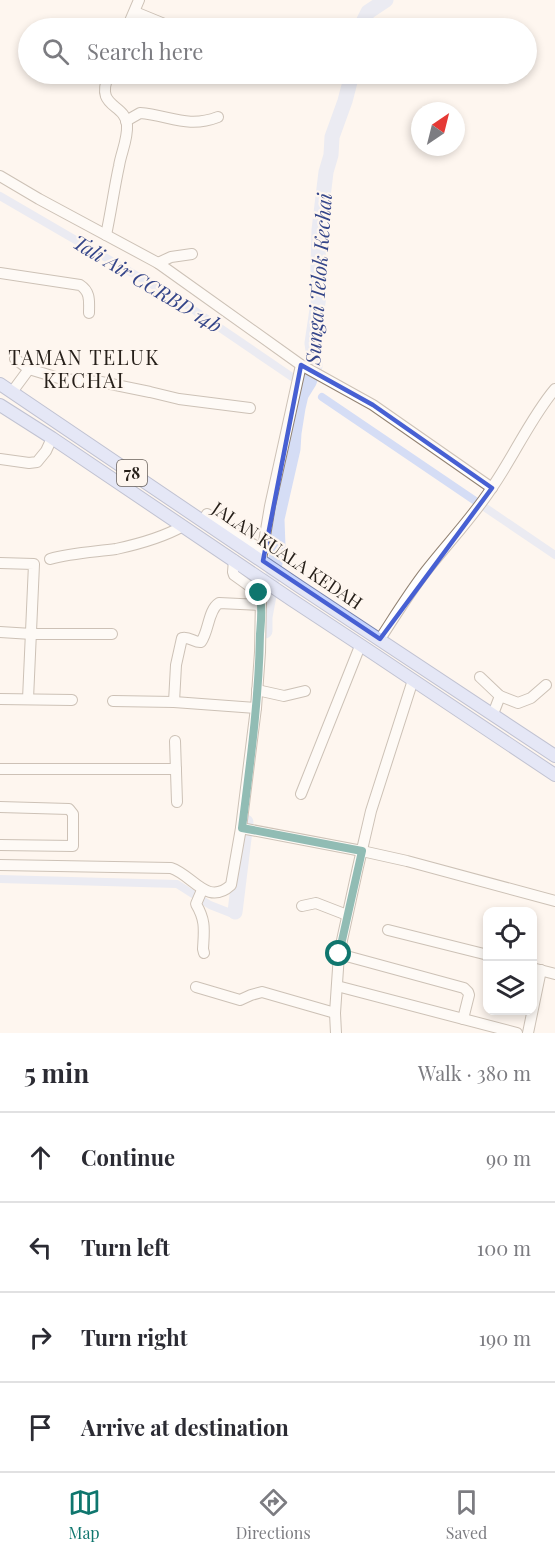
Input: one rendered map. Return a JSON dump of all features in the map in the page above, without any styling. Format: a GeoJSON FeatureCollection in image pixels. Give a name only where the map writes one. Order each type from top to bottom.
{"type":"FeatureCollection","features":[{"type":"Feature","properties":{"kind":"main road","name":"JALAN KUALA KEDAH"},"geometry":{"type":"LineString","coordinates":[[0,384],[555,756]]}},
{"type":"Feature","properties":{"kind":"main road","name":"JALAN KUALA KEDAH"},"geometry":{"type":"LineString","coordinates":[[0,405],[555,775]]}},
{"type":"Feature","properties":{"kind":"main road"},"geometry":{"type":"LineString","coordinates":[[489,731],[493,714]]}},
{"type":"Feature","properties":{"kind":"street"},"geometry":{"type":"LineString","coordinates":[[132,18],[139,0]]}},
{"type":"Feature","properties":{"kind":"street"},"geometry":{"type":"LineString","coordinates":[[135,12],[150,18]]}},
{"type":"Feature","properties":{"kind":"street"},"geometry":{"type":"LineString","coordinates":[[106,84],[106,96],[126,121],[127,132],[118,167],[106,235]]}},
{"type":"Feature","properties":{"kind":"street"},"geometry":{"type":"LineString","coordinates":[[126,121],[140,113],[192,122],[207,121],[218,117]]}},
{"type":"Feature","properties":{"kind":"street"},"geometry":{"type":"LineString","coordinates":[[0,176],[158,263],[305,367],[373,405],[490,490]]}},
{"type":"Feature","properties":{"kind":"street"},"geometry":{"type":"LineString","coordinates":[[158,263],[171,257],[192,254]]}},
{"type":"Feature","properties":{"kind":"street"},"geometry":{"type":"LineString","coordinates":[[0,273],[80,285],[87,290],[89,295],[88,313]]}},
{"type":"Feature","properties":{"kind":"street"},"geometry":{"type":"LineString","coordinates":[[15,359],[29,369],[62,379],[100,382],[179,399],[250,408]]}},
{"type":"Feature","properties":{"kind":"street"},"geometry":{"type":"LineString","coordinates":[[262,558],[270,506],[293,396],[305,367]]}},
{"type":"Feature","properties":{"kind":"street"},"geometry":{"type":"LineString","coordinates":[[12,392],[29,369]]}},
{"type":"Feature","properties":{"kind":"street"},"geometry":{"type":"LineString","coordinates":[[380,639],[426,570],[474,513],[555,389]]}},
{"type":"Feature","properties":{"kind":"street"},"geometry":{"type":"LineString","coordinates":[[0,459],[37,462],[42,459],[52,438]]}},
{"type":"Feature","properties":{"kind":"street"},"geometry":{"type":"LineString","coordinates":[[50,559],[116,549],[152,540],[183,526]]}},
{"type":"Feature","properties":{"kind":"street"},"geometry":{"type":"LineString","coordinates":[[200,894],[217,892],[231,885],[242,828],[256,708],[262,690],[259,593],[234,574],[234,560]]}},
{"type":"Feature","properties":{"kind":"street"},"geometry":{"type":"LineString","coordinates":[[0,563],[34,564],[28,699]]}},
{"type":"Feature","properties":{"kind":"street"},"geometry":{"type":"LineString","coordinates":[[174,702],[176,665],[182,639],[201,642],[206,634],[214,606],[219,603],[261,605]]}},
{"type":"Feature","properties":{"kind":"street"},"geometry":{"type":"LineString","coordinates":[[0,632],[111,634]]}},
{"type":"Feature","properties":{"kind":"street"},"geometry":{"type":"LineString","coordinates":[[301,794],[360,646]]}},
{"type":"Feature","properties":{"kind":"street"},"geometry":{"type":"LineString","coordinates":[[480,677],[500,696],[522,703],[546,685]]}},
{"type":"Feature","properties":{"kind":"street"},"geometry":{"type":"LineString","coordinates":[[336,1033],[339,954],[347,915],[371,811],[413,680]]}},
{"type":"Feature","properties":{"kind":"street"},"geometry":{"type":"LineString","coordinates":[[262,690],[284,696],[305,691]]}},
{"type":"Feature","properties":{"kind":"street"},"geometry":{"type":"LineString","coordinates":[[493,714],[500,696]]}},
{"type":"Feature","properties":{"kind":"street"},"geometry":{"type":"LineString","coordinates":[[0,699],[72,700]]}},
{"type":"Feature","properties":{"kind":"street"},"geometry":{"type":"LineString","coordinates":[[113,701],[174,702],[256,708]]}},
{"type":"Feature","properties":{"kind":"street"},"geometry":{"type":"LineString","coordinates":[[175,741],[177,802]]}},
{"type":"Feature","properties":{"kind":"street"},"geometry":{"type":"LineString","coordinates":[[0,769],[176,769]]}},
{"type":"Feature","properties":{"kind":"street"},"geometry":{"type":"LineString","coordinates":[[0,807],[69,809],[73,814],[73,846],[0,845]]}},
{"type":"Feature","properties":{"kind":"street"},"geometry":{"type":"LineString","coordinates":[[242,828],[407,861],[555,901]]}},
{"type":"Feature","properties":{"kind":"street"},"geometry":{"type":"LineString","coordinates":[[0,865],[171,868],[183,873],[200,894]]}},
{"type":"Feature","properties":{"kind":"street"},"geometry":{"type":"LineString","coordinates":[[200,894],[196,904],[204,921],[204,953]]}},
{"type":"Feature","properties":{"kind":"street"},"geometry":{"type":"LineString","coordinates":[[302,906],[316,903],[347,915]]}},
{"type":"Feature","properties":{"kind":"street"},"geometry":{"type":"LineString","coordinates":[[388,930],[483,954]]}},
{"type":"Feature","properties":{"kind":"street"},"geometry":{"type":"LineString","coordinates":[[339,954],[464,988],[469,995],[463,1019]]}},
{"type":"Feature","properties":{"kind":"street"},"geometry":{"type":"LineString","coordinates":[[537,969],[555,974]]}},
{"type":"Feature","properties":{"kind":"street"},"geometry":{"type":"LineString","coordinates":[[337,986],[518,1033]]}},
{"type":"Feature","properties":{"kind":"street"},"geometry":{"type":"LineString","coordinates":[[196,987],[231,998],[243,999],[262,993],[335,1013]]}},
{"type":"Feature","properties":{"kind":"street"},"geometry":{"type":"LineString","coordinates":[[528,1033],[531,1015]]}},
{"type":"Feature","properties":{"kind":"highlighted area"},"geometry":{"type":"Polygon","coordinates":[[[301,365],[373,405],[492,488],[380,639],[263,561],[301,365]]]}},
{"type":"Feature","properties":{"kind":"waterway","name":"Sungai Telok Kechai"},"geometry":{"type":"LineString","coordinates":[[365,18],[368,12],[386,0]]}},
{"type":"Feature","properties":{"kind":"waterway","name":"Sungai Telok Kechai"},"geometry":{"type":"LineString","coordinates":[[265,631],[265,617],[278,547],[277,519],[293,449],[301,395],[315,366],[312,343],[319,296],[319,230],[326,172],[331,155],[332,137],[349,84]]}},
{"type":"Feature","properties":{"kind":"waterway","name":"Tali Air CCRBD 14b"},"geometry":{"type":"LineString","coordinates":[[0,196],[182,302],[292,377]]}},
{"type":"Feature","properties":{"kind":"waterway","name":"Tali Air CCRBD 14b"},"geometry":{"type":"LineString","coordinates":[[322,397],[555,555]]}},
{"type":"Feature","properties":{"kind":"waterway","name":"Sungai Telok Kechai"},"geometry":{"type":"LineString","coordinates":[[235,912],[246,822]]}},
{"type":"Feature","properties":{"kind":"waterway"},"geometry":{"type":"LineString","coordinates":[[0,879],[177,884],[210,905],[233,914],[235,912]]}},
{"type":"Feature","properties":{"kind":"district","name":"TAMAN TELUK KECHAI"},"geometry":{"type":"Point","coordinates":[84,370]}},
{"type":"Feature","properties":{"kind":"route"},"geometry":{"type":"LineString","coordinates":[[259,593],[261,605],[259,675],[242,828],[362,851],[339,954]]}}]}
